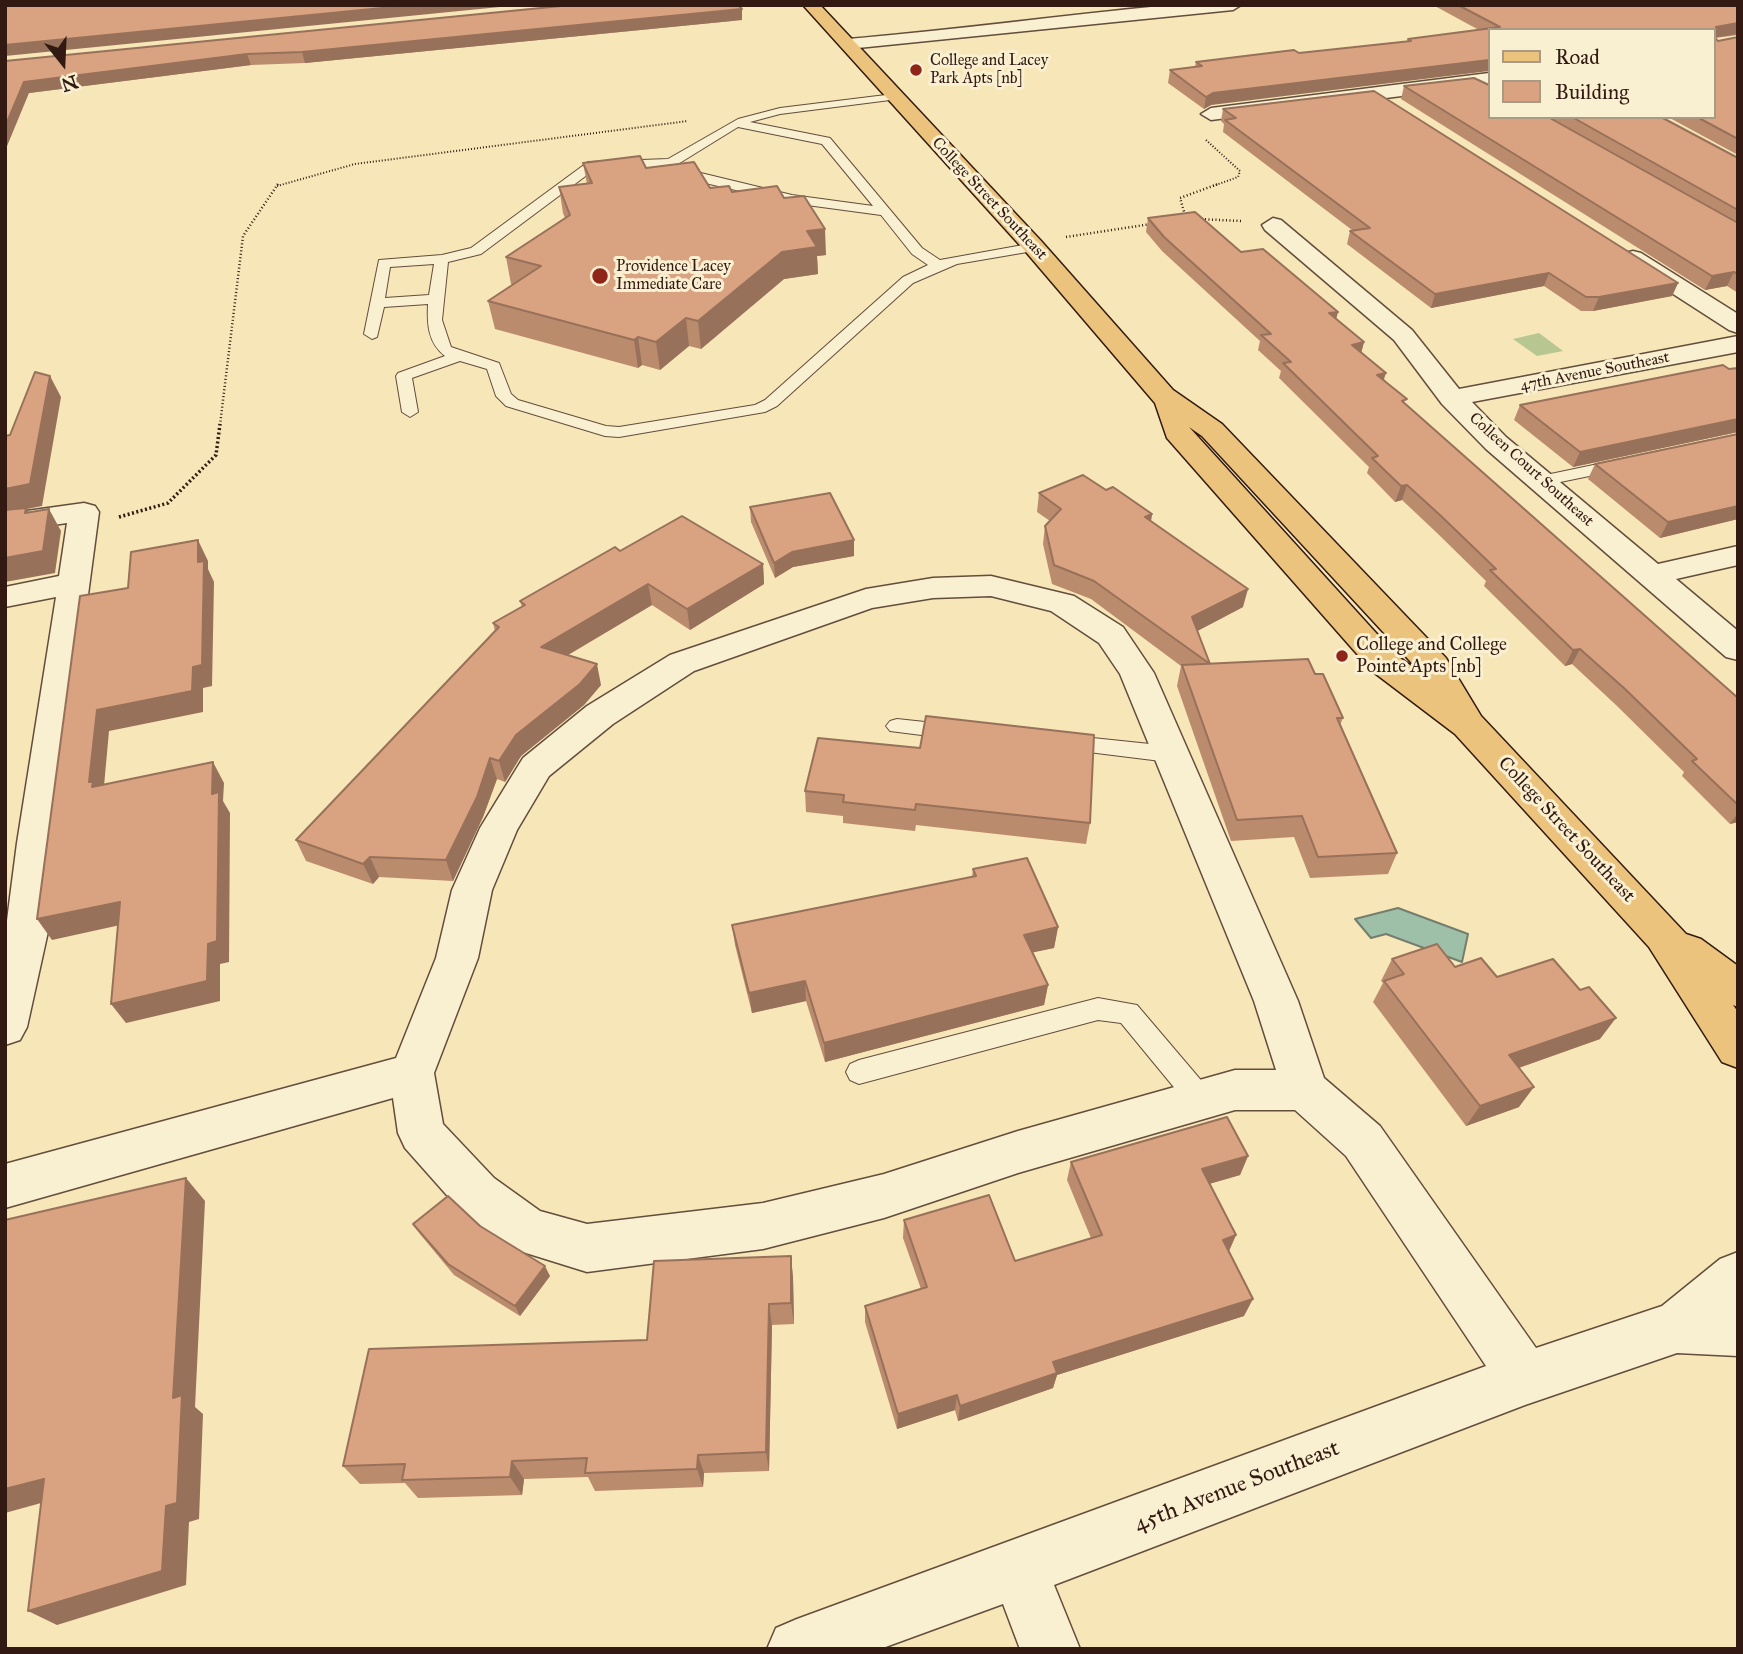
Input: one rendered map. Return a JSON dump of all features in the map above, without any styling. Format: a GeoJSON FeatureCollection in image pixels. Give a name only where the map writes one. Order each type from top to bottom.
{"type":"FeatureCollection","features":[{"type":"Feature","properties":{"kind":"main road","name":"College Street Southeast"},"geometry":{"type":"LineString","coordinates":[[811,5],[1032,245],[1163,396],[1177,432],[1384,663],[1468,725],[1664,935],[1738,1049]]}},
{"type":"Feature","properties":{"kind":"main road","name":"College Street Southeast"},"geometry":{"type":"LineString","coordinates":[[1664,935],[1738,989]]}},
{"type":"Feature","properties":{"kind":"street"},"geometry":{"type":"LineString","coordinates":[[848,44],[951,36],[1071,19],[1233,5]]}},
{"type":"Feature","properties":{"kind":"street"},"geometry":{"type":"LineString","coordinates":[[1211,114],[1488,79]]}},
{"type":"Feature","properties":{"kind":"street"},"geometry":{"type":"LineString","coordinates":[[1376,94],[1402,111]]}},
{"type":"Feature","properties":{"kind":"street","name":"Colleen Court Southeast"},"geometry":{"type":"LineString","coordinates":[[1273,225],[1403,335],[1452,398],[1496,443],[1738,649]]}},
{"type":"Feature","properties":{"kind":"street"},"geometry":{"type":"LineString","coordinates":[[1611,244],[1738,325]]}},
{"type":"Feature","properties":{"kind":"street","name":"47th Avenue Southeast"},"geometry":{"type":"LineString","coordinates":[[1452,398],[1738,344]]}},
{"type":"Feature","properties":{"kind":"street"},"geometry":{"type":"LineString","coordinates":[[5,523],[84,512],[36,843],[17,930],[5,1027]]}},
{"type":"Feature","properties":{"kind":"street"},"geometry":{"type":"LineString","coordinates":[[1651,575],[1738,555]]}},
{"type":"Feature","properties":{"kind":"street"},"geometry":{"type":"LineString","coordinates":[[5,597],[73,583]]}},
{"type":"Feature","properties":{"kind":"street"},"geometry":{"type":"LineString","coordinates":[[1305,1090],[1235,1090],[1018,1152],[884,1196],[763,1226],[587,1248],[527,1231],[477,1194],[421,1133],[412,1073],[457,958],[472,890],[499,828],[536,766],[600,715],[682,663],[866,599],[933,588],[991,586],[1062,603],[1111,635],[1138,673],[1169,754],[1276,1001],[1305,1090],[1363,1141],[1407,1201],[1524,1378]]}},
{"type":"Feature","properties":{"kind":"street"},"geometry":{"type":"LineString","coordinates":[[5,1186],[412,1073]]}},
{"type":"Feature","properties":{"kind":"street","name":"45th Avenue Southeast"},"geometry":{"type":"LineString","coordinates":[[1677,1327],[1738,1276]]}},
{"type":"Feature","properties":{"kind":"street","name":"45th Avenue Southeast"},"geometry":{"type":"LineString","coordinates":[[797,1649],[1019,1569],[1524,1378],[1677,1327],[1738,1330]]}},
{"type":"Feature","properties":{"kind":"street"},"geometry":{"type":"LineString","coordinates":[[1019,1569],[1049,1649]]}},
{"type":"Feature","properties":{"kind":"lane"},"geometry":{"type":"LineString","coordinates":[[1468,82],[1488,93]]}},
{"type":"Feature","properties":{"kind":"lane"},"geometry":{"type":"LineString","coordinates":[[372,334],[384,263],[442,259],[476,251],[592,165],[671,163],[736,123],[761,116],[894,97]]}},
{"type":"Feature","properties":{"kind":"lane"},"geometry":{"type":"LineString","coordinates":[[736,123],[826,141],[917,251],[938,265]]}},
{"type":"Feature","properties":{"kind":"lane"},"geometry":{"type":"LineString","coordinates":[[671,163],[675,170],[683,174],[792,199],[885,212]]}},
{"type":"Feature","properties":{"kind":"lane"},"geometry":{"type":"LineString","coordinates":[[442,259],[435,299],[436,335],[447,351],[494,366],[504,396],[512,403],[604,431],[619,432],[741,412],[771,403],[908,280],[938,265],[1032,245]]}},
{"type":"Feature","properties":{"kind":"lane"},"geometry":{"type":"LineString","coordinates":[[377,303],[435,299]]}},
{"type":"Feature","properties":{"kind":"lane"},"geometry":{"type":"LineString","coordinates":[[411,412],[404,376],[461,355]]}},
{"type":"Feature","properties":{"kind":"lane"},"geometry":{"type":"LineString","coordinates":[[1541,481],[1643,459]]}},
{"type":"Feature","properties":{"kind":"lane"},"geometry":{"type":"LineString","coordinates":[[897,726],[979,734]]}},
{"type":"Feature","properties":{"kind":"lane"},"geometry":{"type":"LineString","coordinates":[[1047,741],[1169,754]]}},
{"type":"Feature","properties":{"kind":"lane"},"geometry":{"type":"LineString","coordinates":[[859,1072],[1098,1009],[1128,1013],[1201,1100]]}},
{"type":"Feature","properties":{"kind":"path"},"geometry":{"type":"LineString","coordinates":[[82,528],[168,503],[216,455],[243,236],[279,183],[355,164],[699,120],[761,116]]}},
{"type":"Feature","properties":{"kind":"path"},"geometry":{"type":"LineString","coordinates":[[1186,220],[1180,198],[1238,177],[1240,171],[1200,136]]}},
{"type":"Feature","properties":{"kind":"path"},"geometry":{"type":"LineString","coordinates":[[1176,221],[1232,220],[1273,225]]}},
{"type":"Feature","properties":{"kind":"path"},"geometry":{"type":"LineString","coordinates":[[1032,245],[1155,224]]}},
{"type":"Feature","properties":{"kind":"shaded area"},"geometry":{"type":"Polygon","coordinates":[[[1539,333],[1563,351],[1537,356],[1513,339],[1539,333]]]}},
{"type":"Feature","properties":{"kind":"shaded area"},"geometry":{"type":"Polygon","coordinates":[[[1398,908],[1468,934],[1462,962],[1386,934],[1371,938],[1355,919],[1398,908]]]}},
{"type":"Feature","properties":{"kind":"building"},"geometry":{"type":"Polygon","coordinates":[[[5,5],[413,5],[5,45],[5,5]]]}},
{"type":"Feature","properties":{"kind":"building"},"geometry":{"type":"Polygon","coordinates":[[[571,5],[738,5],[742,9],[302,52],[247,54],[24,82],[5,127],[5,61],[571,5]]]}},
{"type":"Feature","properties":{"kind":"building"},"geometry":{"type":"Polygon","coordinates":[[[1458,5],[1738,5],[1738,23],[1716,27],[1715,38],[1715,28],[1492,28],[1500,27],[1458,5]]]}},
{"type":"Feature","properties":{"kind":"building"},"geometry":{"type":"Polygon","coordinates":[[[1488,29],[1488,60],[1213,93],[1206,97],[1170,70],[1202,66],[1196,62],[1294,50],[1299,53],[1411,41],[1408,39],[1488,29]]]}},
{"type":"Feature","properties":{"kind":"building"},"geometry":{"type":"Polygon","coordinates":[[[1738,37],[1738,139],[1701,119],[1715,119],[1715,38],[1718,41],[1738,37]]]}},
{"type":"Feature","properties":{"kind":"building"},"geometry":{"type":"Polygon","coordinates":[[[1474,78],[1488,85],[1488,119],[1552,119],[1738,223],[1738,274],[1734,272],[1712,276],[1404,86],[1474,78]]]}},
{"type":"Feature","properties":{"kind":"building"},"geometry":{"type":"Polygon","coordinates":[[[1374,91],[1678,283],[1586,297],[1549,273],[1435,294],[1350,231],[1370,228],[1225,120],[1236,118],[1223,109],[1374,91]]]}},
{"type":"Feature","properties":{"kind":"building"},"geometry":{"type":"Polygon","coordinates":[[[1576,119],[1665,119],[1738,158],[1738,210],[1576,119]]]}},
{"type":"Feature","properties":{"kind":"building","name":"Providence Lacey Immediate Care"},"geometry":{"type":"Polygon","coordinates":[[[640,156],[646,168],[694,162],[710,188],[729,186],[732,192],[777,186],[784,198],[804,196],[825,229],[807,231],[817,247],[782,252],[698,321],[686,318],[656,342],[638,337],[634,340],[488,301],[541,266],[506,257],[570,215],[559,187],[592,183],[583,163],[640,156]]]}},
{"type":"Feature","properties":{"kind":"building"},"geometry":{"type":"Polygon","coordinates":[[[1195,212],[1241,252],[1263,249],[1338,312],[1329,313],[1364,342],[1352,345],[1386,373],[1377,375],[1407,399],[1402,401],[1738,698],[1738,805],[1692,761],[1697,759],[1625,689],[1580,649],[1573,650],[1490,570],[1496,569],[1441,516],[1407,485],[1401,486],[1372,458],[1378,456],[1283,363],[1291,362],[1261,335],[1271,334],[1164,237],[1148,218],[1195,212]]]}},
{"type":"Feature","properties":{"kind":"building"},"geometry":{"type":"Polygon","coordinates":[[[1723,365],[1729,369],[1738,368],[1738,419],[1580,452],[1520,405],[1723,365]]]}},
{"type":"Feature","properties":{"kind":"building"},"geometry":{"type":"Polygon","coordinates":[[[35,372],[50,376],[30,484],[5,489],[5,436],[10,435],[35,372]]]}},
{"type":"Feature","properties":{"kind":"building"},"geometry":{"type":"Polygon","coordinates":[[[1738,434],[1738,506],[1668,522],[1595,464],[1738,434]]]}},
{"type":"Feature","properties":{"kind":"building"},"geometry":{"type":"Polygon","coordinates":[[[1083,475],[1106,490],[1113,487],[1152,514],[1145,517],[1248,589],[1192,617],[1210,664],[1094,581],[1054,565],[1045,526],[1061,509],[1039,493],[1083,475]]]}},
{"type":"Feature","properties":{"kind":"building"},"geometry":{"type":"Polygon","coordinates":[[[830,493],[854,540],[792,552],[774,563],[750,507],[830,493]]]}},
{"type":"Feature","properties":{"kind":"building"},"geometry":{"type":"Polygon","coordinates":[[[26,508],[25,513],[49,509],[43,551],[5,558],[5,510],[26,508]]]}},
{"type":"Feature","properties":{"kind":"building"},"geometry":{"type":"Polygon","coordinates":[[[682,516],[763,564],[687,609],[648,584],[541,647],[597,664],[580,684],[516,735],[499,761],[490,758],[477,797],[446,860],[370,857],[363,864],[296,840],[499,627],[493,623],[525,605],[520,601],[615,547],[620,551],[682,516]]]}},
{"type":"Feature","properties":{"kind":"building"},"geometry":{"type":"Polygon","coordinates":[[[198,540],[198,562],[204,561],[202,665],[193,667],[192,691],[97,710],[89,782],[93,782],[92,787],[213,762],[212,794],[219,792],[217,941],[208,944],[207,981],[111,1004],[120,902],[37,919],[80,596],[128,588],[131,552],[198,540]]]}},
{"type":"Feature","properties":{"kind":"building"},"geometry":{"type":"Polygon","coordinates":[[[1308,659],[1315,674],[1323,674],[1343,718],[1337,718],[1397,853],[1318,857],[1302,816],[1237,820],[1182,665],[1308,659]]]}},
{"type":"Feature","properties":{"kind":"building"},"geometry":{"type":"Polygon","coordinates":[[[926,716],[1094,735],[1090,823],[916,804],[915,810],[843,802],[844,795],[805,791],[818,738],[920,748],[926,716]]]}},
{"type":"Feature","properties":{"kind":"building"},"geometry":{"type":"Polygon","coordinates":[[[1027,858],[1058,927],[1024,935],[1048,985],[824,1043],[805,981],[749,993],[732,925],[976,876],[973,869],[1027,858]]]}},
{"type":"Feature","properties":{"kind":"building"},"geometry":{"type":"Polygon","coordinates":[[[1437,944],[1455,967],[1481,958],[1497,977],[1553,959],[1580,990],[1589,987],[1616,1018],[1509,1055],[1534,1087],[1480,1106],[1384,981],[1404,974],[1392,959],[1437,944]]]}},
{"type":"Feature","properties":{"kind":"building"},"geometry":{"type":"Polygon","coordinates":[[[1227,1117],[1248,1156],[1202,1169],[1236,1235],[1223,1240],[1253,1299],[1053,1362],[1057,1373],[960,1406],[957,1395],[898,1414],[865,1306],[927,1287],[904,1220],[989,1195],[1015,1261],[1102,1235],[1071,1162],[1227,1117]]]}},
{"type":"Feature","properties":{"kind":"building"},"geometry":{"type":"Polygon","coordinates":[[[186,1178],[173,1398],[182,1395],[177,1503],[166,1506],[162,1571],[28,1611],[44,1479],[5,1489],[5,1220],[186,1178]]]}},
{"type":"Feature","properties":{"kind":"building"},"geometry":{"type":"Polygon","coordinates":[[[448,1196],[480,1226],[545,1266],[515,1306],[448,1264],[413,1224],[448,1196]]]}},
{"type":"Feature","properties":{"kind":"building"},"geometry":{"type":"Polygon","coordinates":[[[791,1256],[791,1303],[769,1304],[766,1452],[698,1455],[697,1469],[585,1473],[587,1458],[512,1461],[510,1477],[402,1480],[405,1464],[343,1466],[369,1349],[647,1340],[654,1261],[791,1256]]]}},
{"type":"Feature","properties":{"kind":"place","name":"College and Lacey Park Apts [nb]"},"geometry":{"type":"Point","coordinates":[916,70]}},
{"type":"Feature","properties":{"kind":"place","name":"Providence Lacey Immediate Care"},"geometry":{"type":"Point","coordinates":[600,276]}},
{"type":"Feature","properties":{"kind":"place","name":"College and College Pointe Apts [nb]"},"geometry":{"type":"Point","coordinates":[1342,656]}}]}
